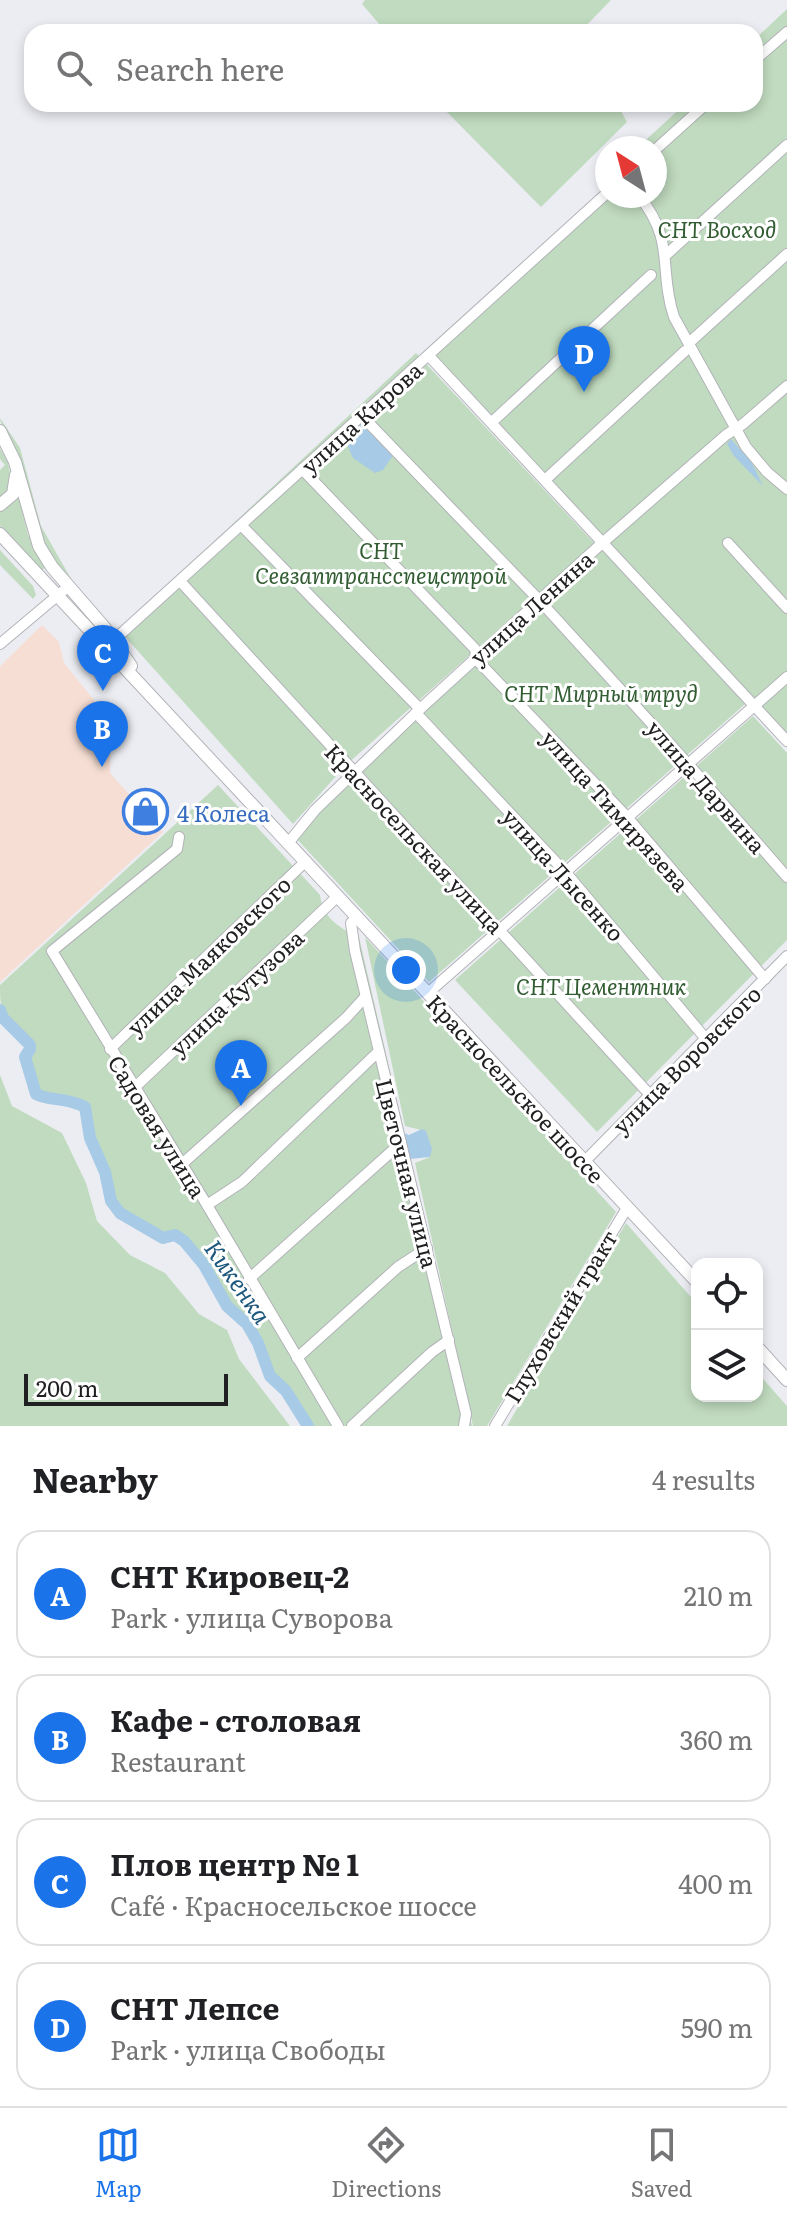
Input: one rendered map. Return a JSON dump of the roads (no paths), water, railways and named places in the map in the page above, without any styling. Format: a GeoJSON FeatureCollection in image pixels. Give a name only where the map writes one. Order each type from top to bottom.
{"type":"FeatureCollection","features":[{"type":"Feature","properties":{"kind":"main road","name":"Красносельское шоссе"},"geometry":{"type":"LineString","coordinates":[[0,431],[15,462],[36,538],[52,567],[114,640],[141,683]]}},
{"type":"Feature","properties":{"kind":"main road"},"geometry":{"type":"LineString","coordinates":[[0,505],[13,494],[15,462]]}},
{"type":"Feature","properties":{"kind":"main road","name":"Красносельское шоссе"},"geometry":{"type":"LineString","coordinates":[[0,534],[289,842],[338,896],[354,920],[428,993],[691,1276]]}},
{"type":"Feature","properties":{"kind":"main road"},"geometry":{"type":"LineString","coordinates":[[763,1354],[787,1380]]}},
{"type":"Feature","properties":{"kind":"street"},"geometry":{"type":"LineString","coordinates":[[763,53],[787,32]]}},
{"type":"Feature","properties":{"kind":"street"},"geometry":{"type":"LineString","coordinates":[[667,139],[697,112]]}},
{"type":"Feature","properties":{"kind":"street"},"geometry":{"type":"LineString","coordinates":[[666,255],[787,145]]}},
{"type":"Feature","properties":{"kind":"street","name":"улица Кирова"},"geometry":{"type":"LineString","coordinates":[[114,640],[595,204]]}},
{"type":"Feature","properties":{"kind":"street"},"geometry":{"type":"LineString","coordinates":[[647,208],[657,222],[666,255],[668,298],[687,346],[735,429],[767,472],[787,489]]}},
{"type":"Feature","properties":{"kind":"street"},"geometry":{"type":"LineString","coordinates":[[545,480],[787,254]]}},
{"type":"Feature","properties":{"kind":"street"},"geometry":{"type":"LineString","coordinates":[[492,422],[651,275]]}},
{"type":"Feature","properties":{"kind":"street"},"geometry":{"type":"LineString","coordinates":[[429,356],[787,741]]}},
{"type":"Feature","properties":{"kind":"street","name":"улица Ленина"},"geometry":{"type":"LineString","coordinates":[[289,842],[315,810],[475,658],[603,542],[787,386]]}},
{"type":"Feature","properties":{"kind":"street","name":"улица Дарвина"},"geometry":{"type":"LineString","coordinates":[[363,417],[540,601],[787,877]]}},
{"type":"Feature","properties":{"kind":"street","name":"улица Тимирязева"},"geometry":{"type":"LineString","coordinates":[[302,469],[476,650],[475,658],[627,817],[765,979]]}},
{"type":"Feature","properties":{"kind":"street","name":"улица Лысенко"},"geometry":{"type":"LineString","coordinates":[[242,526],[566,872],[706,1039]]}},
{"type":"Feature","properties":{"kind":"street"},"geometry":{"type":"LineString","coordinates":[[728,543],[787,608]]}},
{"type":"Feature","properties":{"kind":"street","name":"Красносельская улица"},"geometry":{"type":"LineString","coordinates":[[180,581],[651,1096]]}},
{"type":"Feature","properties":{"kind":"street"},"geometry":{"type":"LineString","coordinates":[[0,644],[68,587]]}},
{"type":"Feature","properties":{"kind":"street"},"geometry":{"type":"LineString","coordinates":[[428,993],[787,677]]}},
{"type":"Feature","properties":{"kind":"street","name":"Садовая улица"},"geometry":{"type":"LineString","coordinates":[[179,837],[177,849],[52,951],[338,1426]]}},
{"type":"Feature","properties":{"kind":"street","name":"улица Маяковского"},"geometry":{"type":"LineString","coordinates":[[110,1049],[306,861]]}},
{"type":"Feature","properties":{"kind":"street","name":"улица Кутузова"},"geometry":{"type":"LineString","coordinates":[[134,1088],[338,896]]}},
{"type":"Feature","properties":{"kind":"street","name":"Цветочная улица"},"geometry":{"type":"LineString","coordinates":[[354,920],[365,997],[449,1340],[466,1414],[464,1425]]}},
{"type":"Feature","properties":{"kind":"street","name":"улица Воровского"},"geometry":{"type":"LineString","coordinates":[[585,1161],[787,956]]}},
{"type":"Feature","properties":{"kind":"street"},"geometry":{"type":"LineString","coordinates":[[182,1164],[346,1018],[365,997]]}},
{"type":"Feature","properties":{"kind":"street"},"geometry":{"type":"LineString","coordinates":[[207,1205],[242,1182],[273,1155],[378,1052]]}},
{"type":"Feature","properties":{"kind":"street"},"geometry":{"type":"LineString","coordinates":[[249,1279],[401,1143]]}},
{"type":"Feature","properties":{"kind":"street","name":"Глуховский тракт"},"geometry":{"type":"LineString","coordinates":[[495,1426],[627,1208]]}},
{"type":"Feature","properties":{"kind":"street"},"geometry":{"type":"LineString","coordinates":[[297,1358],[398,1267],[427,1248]]}},
{"type":"Feature","properties":{"kind":"street"},"geometry":{"type":"LineString","coordinates":[[352,1426],[449,1340]]}},
{"type":"Feature","properties":{"kind":"water"},"geometry":{"type":"Polygon","coordinates":[[[360,424],[394,454],[383,470],[375,473],[353,458],[345,440],[360,424]]]}},
{"type":"Feature","properties":{"kind":"water"},"geometry":{"type":"Polygon","coordinates":[[[731,439],[752,463],[763,486],[734,456],[727,444],[731,439]]]}},
{"type":"Feature","properties":{"kind":"water"},"geometry":{"type":"Polygon","coordinates":[[[422,1129],[426,1131],[432,1149],[430,1157],[410,1159],[404,1133],[409,1135],[422,1129]]]}},
{"type":"Feature","properties":{"kind":"waterway","name":"Кикенка"},"geometry":{"type":"LineString","coordinates":[[0,1010],[3,1018],[30,1045],[25,1057],[36,1094],[85,1107],[90,1138],[105,1172],[111,1201],[120,1213],[163,1238],[175,1235],[184,1241],[204,1265],[227,1306],[247,1324],[270,1376],[286,1391],[308,1426]]}},
{"type":"Feature","properties":{"kind":"place","name":"СНТ Лепсе"},"geometry":{"type":"Point","coordinates":[584,392]}},
{"type":"Feature","properties":{"kind":"place","name":"Плов центр № 1"},"geometry":{"type":"Point","coordinates":[103,691]}},
{"type":"Feature","properties":{"kind":"place","name":"Кафе - столовая"},"geometry":{"type":"Point","coordinates":[102,767]}},
{"type":"Feature","properties":{"kind":"place","name":"4 Колеса"},"geometry":{"type":"Point","coordinates":[146,812]}},
{"type":"Feature","properties":{"kind":"place","name":"СНТ Кировец-2"},"geometry":{"type":"Point","coordinates":[241,1106]}},
{"type":"Feature","properties":{"kind":"park label","name":"СНТ Восход"},"geometry":{"type":"Point","coordinates":[717,228]}},
{"type":"Feature","properties":{"kind":"park label","name":"СНТ Севзаптрансспецстрой"},"geometry":{"type":"Point","coordinates":[381,562]}},
{"type":"Feature","properties":{"kind":"park label","name":"СНТ Мирный труд"},"geometry":{"type":"Point","coordinates":[601,692]}},
{"type":"Feature","properties":{"kind":"park label","name":"СНТ Цементник"},"geometry":{"type":"Point","coordinates":[601,985]}}]}
